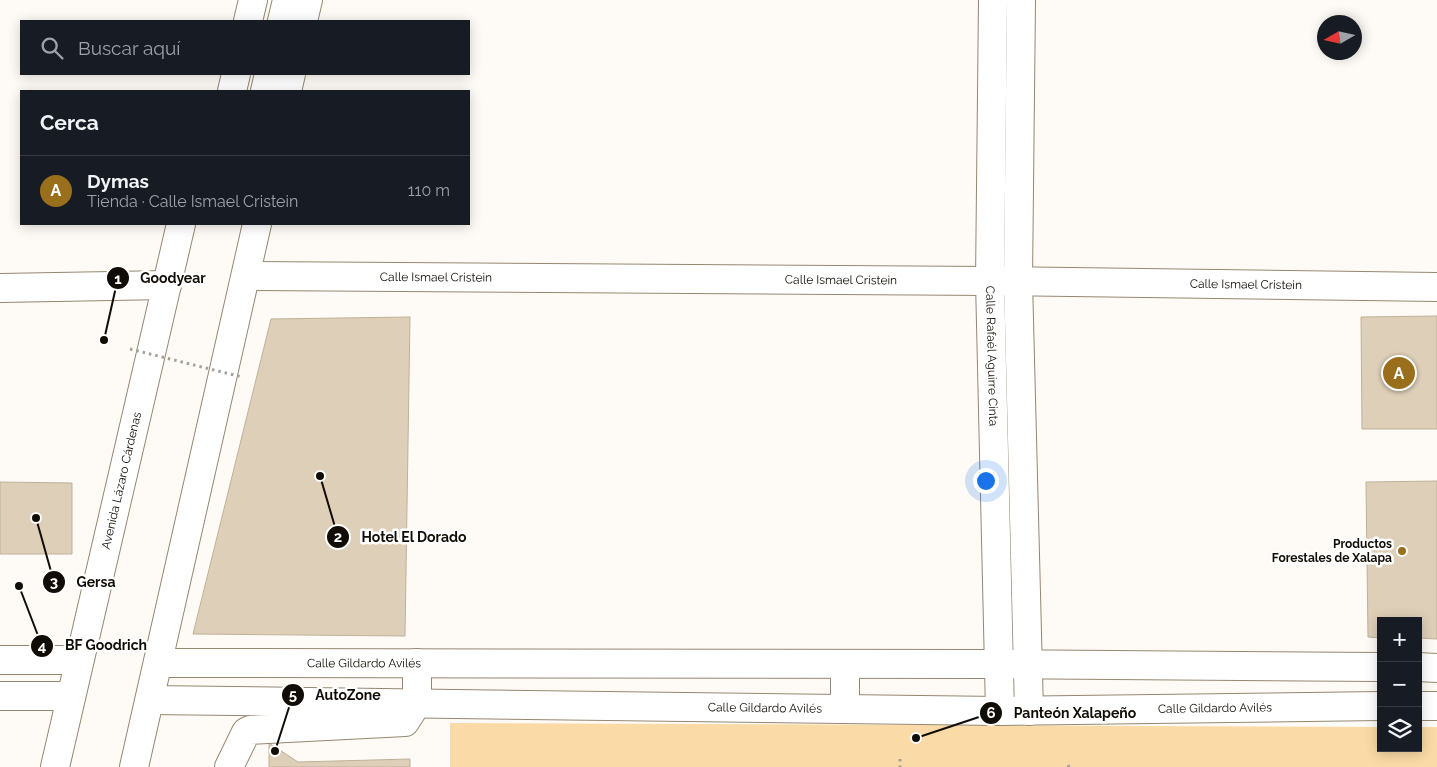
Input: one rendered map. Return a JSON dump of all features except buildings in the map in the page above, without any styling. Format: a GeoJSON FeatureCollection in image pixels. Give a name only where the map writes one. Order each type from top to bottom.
{"type":"FeatureCollection","features":[{"type":"Feature","properties":{"kind":"main road"},"geometry":{"type":"LineString","coordinates":[[229,20],[234,0]]}},
{"type":"Feature","properties":{"kind":"main road"},"geometry":{"type":"LineString","coordinates":[[248,20],[253,0]]}},
{"type":"Feature","properties":{"kind":"main road"},"geometry":{"type":"LineString","coordinates":[[282,20],[287,0]]}},
{"type":"Feature","properties":{"kind":"main road"},"geometry":{"type":"LineString","coordinates":[[303,20],[308,0]]}},
{"type":"Feature","properties":{"kind":"main road","name":"Calle Rafaél Aguirre Cinta"},"geometry":{"type":"LineString","coordinates":[[993,0],[990,281],[1000,711]]}},
{"type":"Feature","properties":{"kind":"main road"},"geometry":{"type":"LineString","coordinates":[[1022,0],[1018,281],[1029,711]]}},
{"type":"Feature","properties":{"kind":"main road"},"geometry":{"type":"LineString","coordinates":[[212,90],[217,75]]}},
{"type":"Feature","properties":{"kind":"main road"},"geometry":{"type":"LineString","coordinates":[[232,90],[236,75]]}},
{"type":"Feature","properties":{"kind":"main road"},"geometry":{"type":"LineString","coordinates":[[265,90],[270,75]]}},
{"type":"Feature","properties":{"kind":"main road"},"geometry":{"type":"LineString","coordinates":[[287,90],[291,75]]}},
{"type":"Feature","properties":{"kind":"main road","name":"Avenida Lázaro Cárdenas"},"geometry":{"type":"LineString","coordinates":[[55,767],[181,225]]}},
{"type":"Feature","properties":{"kind":"main road"},"geometry":{"type":"LineString","coordinates":[[134,767],[257,225]]}},
{"type":"Feature","properties":{"kind":"main road","name":"Calle Ismael Cristein"},"geometry":{"type":"LineString","coordinates":[[246,276],[1018,281],[1437,287]]}},
{"type":"Feature","properties":{"kind":"main road"},"geometry":{"type":"LineString","coordinates":[[0,288],[167,285]]}},
{"type":"Feature","properties":{"kind":"main road"},"geometry":{"type":"LineString","coordinates":[[0,660],[79,660]]}},
{"type":"Feature","properties":{"kind":"main road","name":"Calle Gildardo Avilés"},"geometry":{"type":"LineString","coordinates":[[158,663],[1028,664],[1377,667]]}},
{"type":"Feature","properties":{"kind":"main road"},"geometry":{"type":"LineString","coordinates":[[229,767],[246,732],[250,730],[405,722],[417,703],[416,664]]}},
{"type":"Feature","properties":{"kind":"main road"},"geometry":{"type":"LineString","coordinates":[[845,664],[845,709]]}},
{"type":"Feature","properties":{"kind":"main road"},"geometry":{"type":"LineString","coordinates":[[1422,667],[1437,668]]}},
{"type":"Feature","properties":{"kind":"main road"},"geometry":{"type":"LineString","coordinates":[[0,696],[71,696]]}},
{"type":"Feature","properties":{"kind":"main road","name":"Calle Gildardo Avilés"},"geometry":{"type":"LineString","coordinates":[[150,700],[1000,711],[1377,706]]}},
{"type":"Feature","properties":{"kind":"main road"},"geometry":{"type":"LineString","coordinates":[[1422,706],[1437,706]]}},
{"type":"Feature","properties":{"kind":"path"},"geometry":{"type":"LineString","coordinates":[[130,349],[242,376]]}},
{"type":"Feature","properties":{"kind":"path"},"geometry":{"type":"LineString","coordinates":[[900,758],[900,767]]}},
{"type":"Feature","properties":{"kind":"shaded area"},"geometry":{"type":"Polygon","coordinates":[[[450,723],[1377,727],[1377,752],[1422,752],[1422,727],[1437,727],[1437,767],[450,767],[450,723]]]}},
{"type":"Feature","properties":{"kind":"place","name":"Goodyear"},"geometry":{"type":"Point","coordinates":[104,340]}},
{"type":"Feature","properties":{"kind":"place","name":"Dymas"},"geometry":{"type":"Point","coordinates":[1399,373]}},
{"type":"Feature","properties":{"kind":"place","name":"Hotel El Dorado"},"geometry":{"type":"Point","coordinates":[320,476]}},
{"type":"Feature","properties":{"kind":"place","name":"Gersa"},"geometry":{"type":"Point","coordinates":[36,518]}},
{"type":"Feature","properties":{"kind":"place","name":"Productos Forestales de Xalapa"},"geometry":{"type":"Point","coordinates":[1402,551]}},
{"type":"Feature","properties":{"kind":"place","name":"BF Goodrich"},"geometry":{"type":"Point","coordinates":[19,586]}},
{"type":"Feature","properties":{"kind":"place","name":"Panteón Xalapeño"},"geometry":{"type":"Point","coordinates":[916,738]}},
{"type":"Feature","properties":{"kind":"place","name":"AutoZone"},"geometry":{"type":"Point","coordinates":[275,751]}}]}
